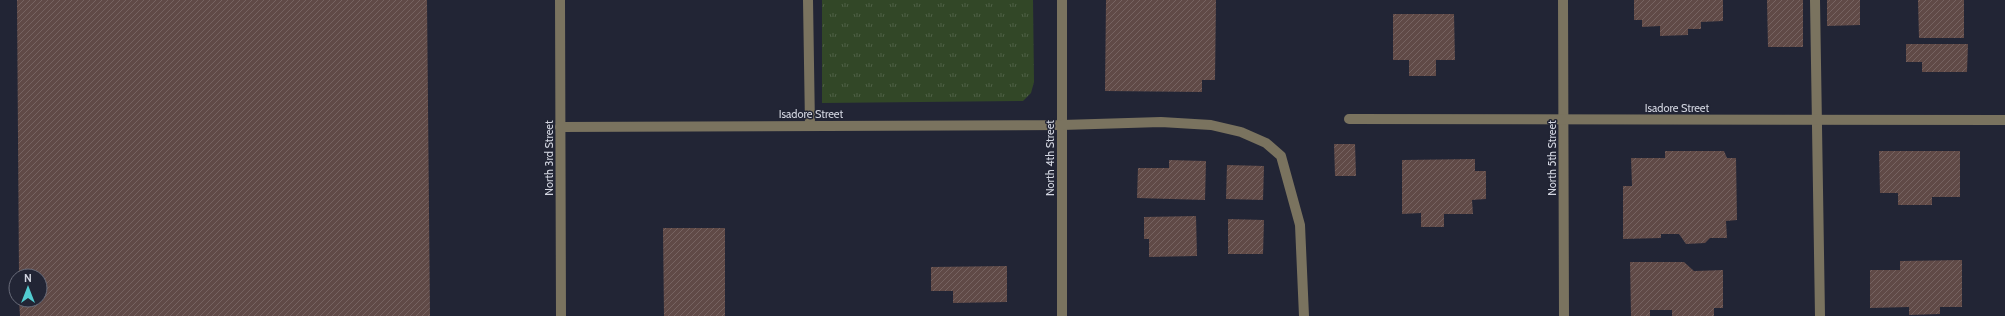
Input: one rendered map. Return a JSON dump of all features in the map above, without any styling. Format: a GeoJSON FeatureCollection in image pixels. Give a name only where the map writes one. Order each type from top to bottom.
{"type":"FeatureCollection","features":[{"type":"Feature","properties":{"kind":"street","name":"North 3rd Street"},"geometry":{"type":"LineString","coordinates":[[560,0],[561,316]]}},
{"type":"Feature","properties":{"kind":"street"},"geometry":{"type":"LineString","coordinates":[[808,0],[810,126]]}},
{"type":"Feature","properties":{"kind":"street","name":"North 4th Street"},"geometry":{"type":"LineString","coordinates":[[1062,0],[1062,316]]}},
{"type":"Feature","properties":{"kind":"street","name":"North 5th Street"},"geometry":{"type":"LineString","coordinates":[[1563,0],[1564,316]]}},
{"type":"Feature","properties":{"kind":"street"},"geometry":{"type":"LineString","coordinates":[[1815,0],[1820,316]]}},
{"type":"Feature","properties":{"kind":"street","name":"Isadore Street"},"geometry":{"type":"LineString","coordinates":[[1349,119],[1817,121],[2005,120]]}},
{"type":"Feature","properties":{"kind":"street","name":"Isadore Street"},"geometry":{"type":"LineString","coordinates":[[560,127],[1062,125],[1161,122],[1211,124],[1241,132],[1266,143],[1281,156],[1300,224],[1304,316]]}},
{"type":"Feature","properties":{"kind":"green space"},"geometry":{"type":"Polygon","coordinates":[[[822,0],[1033,0],[1034,82],[1031,93],[1023,101],[822,103],[822,0]]]}},
{"type":"Feature","properties":{"kind":"building"},"geometry":{"type":"Polygon","coordinates":[[[17,0],[427,0],[430,316],[20,316],[20,308],[48,308],[48,268],[19,268],[17,0]]]}},
{"type":"Feature","properties":{"kind":"building"},"geometry":{"type":"Polygon","coordinates":[[[1106,0],[1216,0],[1215,80],[1202,80],[1202,92],[1105,91],[1106,0]]]}},
{"type":"Feature","properties":{"kind":"building"},"geometry":{"type":"Polygon","coordinates":[[[1634,0],[1723,0],[1723,21],[1701,22],[1701,29],[1688,29],[1688,35],[1660,36],[1660,26],[1642,27],[1642,20],[1634,20],[1634,0]]]}},
{"type":"Feature","properties":{"kind":"building"},"geometry":{"type":"Polygon","coordinates":[[[1767,0],[1803,0],[1803,47],[1768,47],[1767,0]]]}},
{"type":"Feature","properties":{"kind":"building"},"geometry":{"type":"Polygon","coordinates":[[[1827,0],[1860,0],[1860,25],[1827,26],[1827,0]]]}},
{"type":"Feature","properties":{"kind":"building"},"geometry":{"type":"Polygon","coordinates":[[[1918,0],[1964,0],[1964,38],[1919,38],[1918,0]]]}},
{"type":"Feature","properties":{"kind":"building"},"geometry":{"type":"Polygon","coordinates":[[[1393,14],[1454,14],[1455,60],[1436,60],[1436,76],[1409,76],[1409,60],[1393,60],[1393,14]]]}},
{"type":"Feature","properties":{"kind":"building"},"geometry":{"type":"Polygon","coordinates":[[[1906,44],[1968,44],[1967,72],[1922,72],[1922,62],[1906,62],[1906,44]]]}},
{"type":"Feature","properties":{"kind":"building"},"geometry":{"type":"Polygon","coordinates":[[[1334,144],[1355,144],[1356,176],[1335,176],[1334,144]]]}},
{"type":"Feature","properties":{"kind":"building"},"geometry":{"type":"Polygon","coordinates":[[[1665,151],[1724,151],[1727,158],[1736,158],[1737,220],[1726,221],[1727,238],[1710,238],[1705,243],[1686,244],[1679,234],[1661,234],[1661,238],[1623,239],[1623,186],[1632,186],[1631,158],[1665,158],[1665,151]]]}},
{"type":"Feature","properties":{"kind":"building"},"geometry":{"type":"Polygon","coordinates":[[[1879,151],[1960,151],[1960,197],[1932,197],[1932,205],[1898,205],[1898,193],[1880,193],[1879,151]]]}},
{"type":"Feature","properties":{"kind":"building"},"geometry":{"type":"Polygon","coordinates":[[[1475,159],[1475,171],[1486,171],[1486,199],[1472,200],[1473,214],[1444,214],[1444,227],[1421,227],[1421,213],[1402,214],[1402,160],[1475,159]]]}},
{"type":"Feature","properties":{"kind":"building"},"geometry":{"type":"Polygon","coordinates":[[[1169,160],[1206,161],[1205,200],[1137,198],[1138,168],[1169,168],[1169,160]]]}},
{"type":"Feature","properties":{"kind":"building"},"geometry":{"type":"Polygon","coordinates":[[[1227,165],[1264,166],[1263,200],[1226,199],[1227,165]]]}},
{"type":"Feature","properties":{"kind":"building"},"geometry":{"type":"Polygon","coordinates":[[[1196,216],[1197,256],[1149,257],[1149,239],[1144,239],[1144,217],[1196,216]]]}},
{"type":"Feature","properties":{"kind":"building"},"geometry":{"type":"Polygon","coordinates":[[[1228,219],[1264,220],[1263,254],[1228,254],[1228,219]]]}},
{"type":"Feature","properties":{"kind":"building"},"geometry":{"type":"Polygon","coordinates":[[[663,228],[725,228],[725,316],[664,316],[663,228]]]}},
{"type":"Feature","properties":{"kind":"building"},"geometry":{"type":"Polygon","coordinates":[[[1962,260],[1962,307],[1940,307],[1940,314],[1909,315],[1909,307],[1870,308],[1870,270],[1900,270],[1900,261],[1962,260]]]}},
{"type":"Feature","properties":{"kind":"building"},"geometry":{"type":"Polygon","coordinates":[[[1630,262],[1684,262],[1694,271],[1723,270],[1723,308],[1714,308],[1714,316],[1672,316],[1672,310],[1650,310],[1650,316],[1631,316],[1630,262]]]}},
{"type":"Feature","properties":{"kind":"building"},"geometry":{"type":"Polygon","coordinates":[[[1007,266],[1007,302],[953,303],[953,291],[931,291],[931,267],[1007,266]]]}}]}
